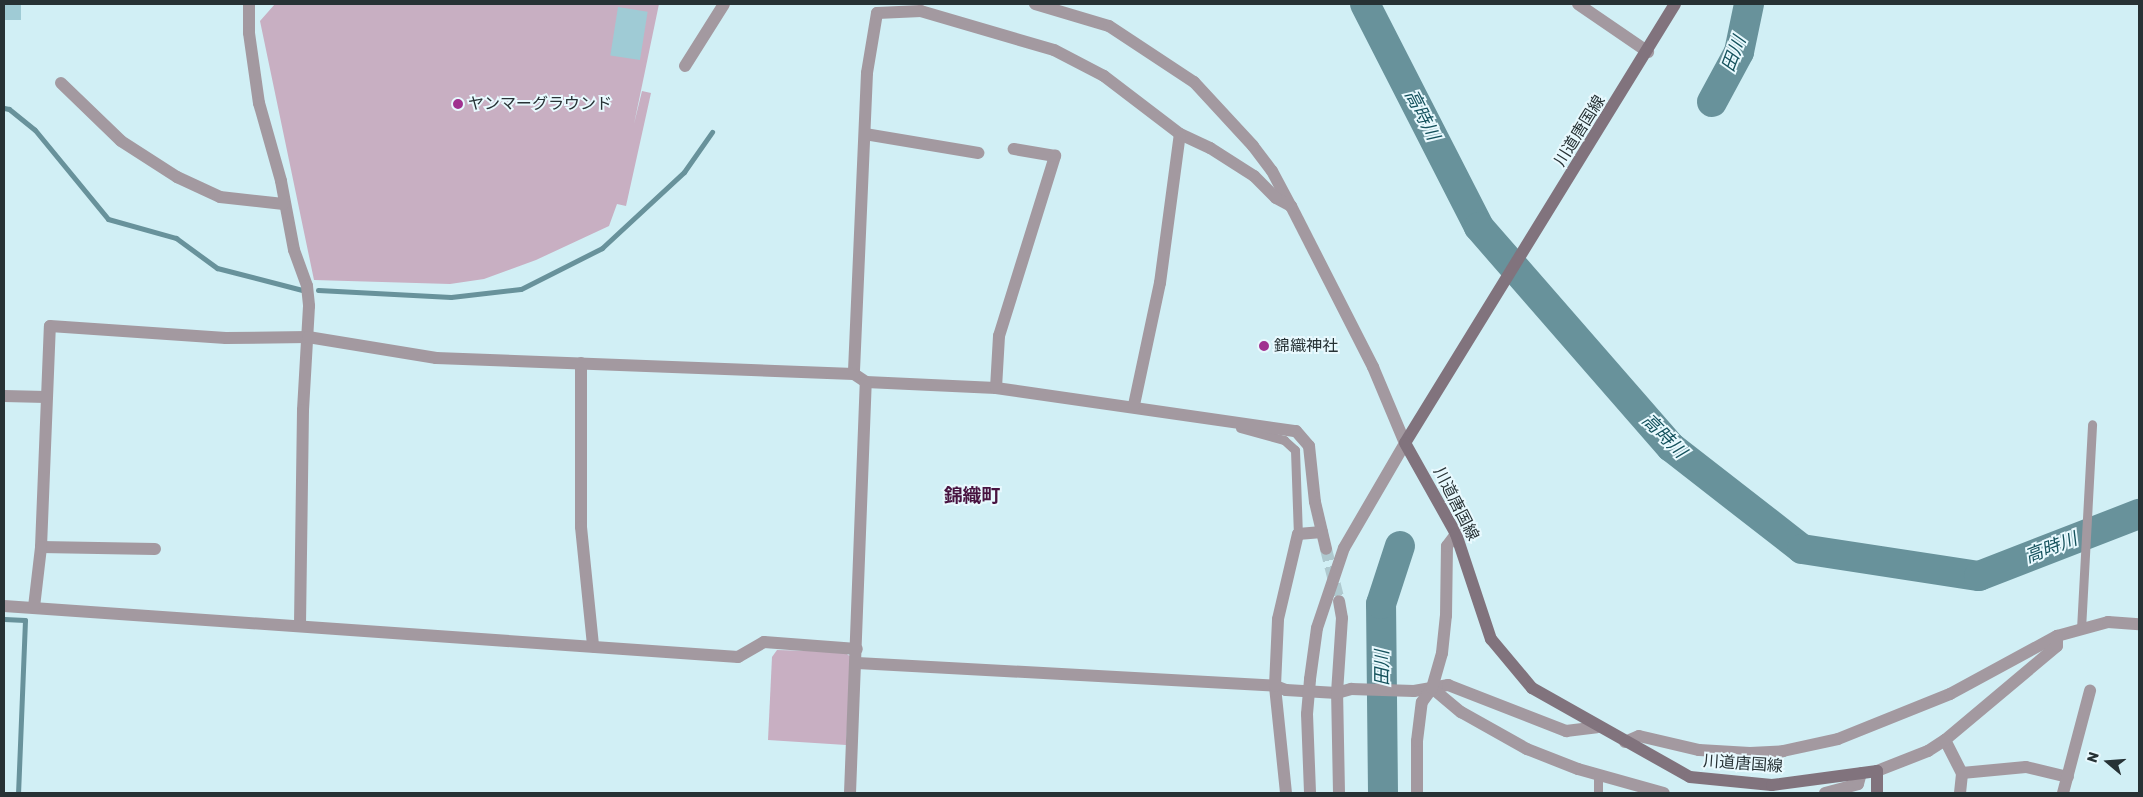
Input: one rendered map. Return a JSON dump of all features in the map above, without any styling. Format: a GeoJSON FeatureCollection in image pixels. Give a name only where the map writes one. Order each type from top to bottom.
{"type":"FeatureCollection","features":[{"type":"Feature","properties":{"kind":"main road","name":"川道唐国線"},"geometry":{"type":"LineString","coordinates":[[1675,4],[1648,52],[1405,443],[1456,534],[1491,639],[1532,688],[1597,727],[1690,777],[1722,782],[1772,785],[1877,771]]}},
{"type":"Feature","properties":{"kind":"main road"},"geometry":{"type":"LineString","coordinates":[[1877,771],[1877,793]]}},
{"type":"Feature","properties":{"kind":"street"},"geometry":{"type":"LineString","coordinates":[[249,4],[254,78],[294,250],[307,286],[308,337],[300,626]]}},
{"type":"Feature","properties":{"kind":"street"},"geometry":{"type":"LineString","coordinates":[[685,66],[724,4]]}},
{"type":"Feature","properties":{"kind":"street"},"geometry":{"type":"LineString","coordinates":[[1035,4],[1109,26],[1194,82],[1263,158],[1291,206],[1373,367],[1405,443],[1341,556],[1317,628],[1307,714],[1310,793]]}},
{"type":"Feature","properties":{"kind":"street"},"geometry":{"type":"LineString","coordinates":[[1578,4],[1648,52]]}},
{"type":"Feature","properties":{"kind":"street"},"geometry":{"type":"LineString","coordinates":[[854,374],[867,73],[877,13],[921,11],[1054,50],[1104,76],[1180,134],[1218,152],[1291,206]]}},
{"type":"Feature","properties":{"kind":"street"},"geometry":{"type":"LineString","coordinates":[[61,83],[121,141],[177,176],[220,197],[284,204]]}},
{"type":"Feature","properties":{"kind":"street"},"geometry":{"type":"LineString","coordinates":[[865,134],[978,153]]}},
{"type":"Feature","properties":{"kind":"street"},"geometry":{"type":"LineString","coordinates":[[1134,406],[1160,282],[1180,134]]}},
{"type":"Feature","properties":{"kind":"street"},"geometry":{"type":"LineString","coordinates":[[996,388],[998,336],[1055,156],[1014,149]]}},
{"type":"Feature","properties":{"kind":"street"},"geometry":{"type":"LineString","coordinates":[[34,607],[41,547],[50,326],[226,338],[308,337],[436,358],[854,374],[866,382],[996,388],[1134,406],[1296,431],[1309,446],[1326,549]]}},
{"type":"Feature","properties":{"kind":"street"},"geometry":{"type":"LineString","coordinates":[[581,363],[581,527],[593,646]]}},
{"type":"Feature","properties":{"kind":"street"},"geometry":{"type":"LineString","coordinates":[[850,793],[857,663],[866,382]]}},
{"type":"Feature","properties":{"kind":"street"},"geometry":{"type":"LineString","coordinates":[[4,396],[46,397]]}},
{"type":"Feature","properties":{"kind":"street"},"geometry":{"type":"LineString","coordinates":[[1286,793],[1275,686],[1278,619],[1298,534],[1322,532]]}},
{"type":"Feature","properties":{"kind":"street"},"geometry":{"type":"LineString","coordinates":[[1417,793],[1417,741],[1422,702],[1432,688],[1442,653],[1446,616],[1447,546],[1456,534]]}},
{"type":"Feature","properties":{"kind":"street"},"geometry":{"type":"LineString","coordinates":[[41,547],[156,549]]}},
{"type":"Feature","properties":{"kind":"street"},"geometry":{"type":"LineString","coordinates":[[1339,601],[1342,618],[1338,693],[1339,793]]}},
{"type":"Feature","properties":{"kind":"street"},"geometry":{"type":"LineString","coordinates":[[4,606],[241,624],[300,626],[738,657],[764,642],[856,648]]}},
{"type":"Feature","properties":{"kind":"street"},"geometry":{"type":"LineString","coordinates":[[1625,742],[1639,736],[1699,750],[1750,753],[1783,751],[1838,739],[1950,694],[2057,636],[2108,622],[2139,624]]}},
{"type":"Feature","properties":{"kind":"street"},"geometry":{"type":"LineString","coordinates":[[1877,771],[1928,751],[1945,740],[2057,646],[2057,636]]}},
{"type":"Feature","properties":{"kind":"street"},"geometry":{"type":"LineString","coordinates":[[857,663],[1275,686],[1286,690],[1338,693],[1351,689],[1414,690],[1448,685],[1462,688],[1566,732],[1597,727]]}},
{"type":"Feature","properties":{"kind":"street"},"geometry":{"type":"LineString","coordinates":[[1432,688],[1461,712],[1527,749],[1598,774],[1664,793]]}},
{"type":"Feature","properties":{"kind":"street"},"geometry":{"type":"LineString","coordinates":[[2063,793],[2090,691]]}},
{"type":"Feature","properties":{"kind":"street"},"geometry":{"type":"LineString","coordinates":[[1945,740],[1962,773],[1960,793]]}},
{"type":"Feature","properties":{"kind":"street"},"geometry":{"type":"LineString","coordinates":[[1962,773],[2026,767],[2068,777]]}},
{"type":"Feature","properties":{"kind":"street"},"geometry":{"type":"LineString","coordinates":[[1827,793],[1858,784],[1861,773]]}},
{"type":"Feature","properties":{"kind":"lane"},"geometry":{"type":"LineString","coordinates":[[1229,420],[1240,428],[1284,440],[1295,450],[1298,534]]}},
{"type":"Feature","properties":{"kind":"lane"},"geometry":{"type":"LineString","coordinates":[[2081,629],[2092,429]]}},
{"type":"Feature","properties":{"kind":"lane"},"geometry":{"type":"LineString","coordinates":[[1598,774],[1598,793]]}},
{"type":"Feature","properties":{"kind":"shaded area","name":"ヤンマーグラウンド"},"geometry":{"type":"Polygon","coordinates":[[[275,4],[659,4],[634,124],[642,91],[651,93],[626,206],[617,204],[609,226],[536,260],[484,279],[450,284],[314,280],[260,21],[275,4]]]}},
{"type":"Feature","properties":{"kind":"shaded area"},"geometry":{"type":"Polygon","coordinates":[[[777,650],[844,652],[851,657],[846,745],[768,740],[772,657],[777,650]]]}},
{"type":"Feature","properties":{"kind":"building"},"geometry":{"type":"Polygon","coordinates":[[[4,4],[21,4],[21,20],[4,20],[4,4]]]}},
{"type":"Feature","properties":{"kind":"building"},"geometry":{"type":"Polygon","coordinates":[[[618,7],[648,12],[640,60],[610,55],[618,7]]]}},
{"type":"Feature","properties":{"kind":"waterway","name":"高時川"},"geometry":{"type":"LineString","coordinates":[[1365,4],[1479,227],[1671,447],[1802,549],[1979,576],[2139,514]]}},
{"type":"Feature","properties":{"kind":"waterway","name":"田川"},"geometry":{"type":"LineString","coordinates":[[1712,102],[1739,52],[1749,4]]}},
{"type":"Feature","properties":{"kind":"waterway"},"geometry":{"type":"LineString","coordinates":[[4,108],[9,109],[35,130],[108,219],[176,238],[217,268],[302,290]]}},
{"type":"Feature","properties":{"kind":"waterway"},"geometry":{"type":"LineString","coordinates":[[318,290],[451,297],[521,289],[602,248],[684,172],[712,132]]}},
{"type":"Feature","properties":{"kind":"waterway","name":"田川"},"geometry":{"type":"LineString","coordinates":[[1383,793],[1381,604],[1400,546]]}},
{"type":"Feature","properties":{"kind":"waterway"},"geometry":{"type":"LineString","coordinates":[[4,619],[25,620],[18,793]]}},
{"type":"Feature","properties":{"kind":"tunnel"},"geometry":{"type":"LineString","coordinates":[[1326,549],[1339,601]]}},
{"type":"Feature","properties":{"kind":"place","name":"ヤンマーグラウンド"},"geometry":{"type":"Point","coordinates":[458,104]}},
{"type":"Feature","properties":{"kind":"place","name":"錦織神社"},"geometry":{"type":"Point","coordinates":[1264,346]}},
{"type":"Feature","properties":{"kind":"district","name":"錦織町"},"geometry":{"type":"Point","coordinates":[972,496]}}]}
